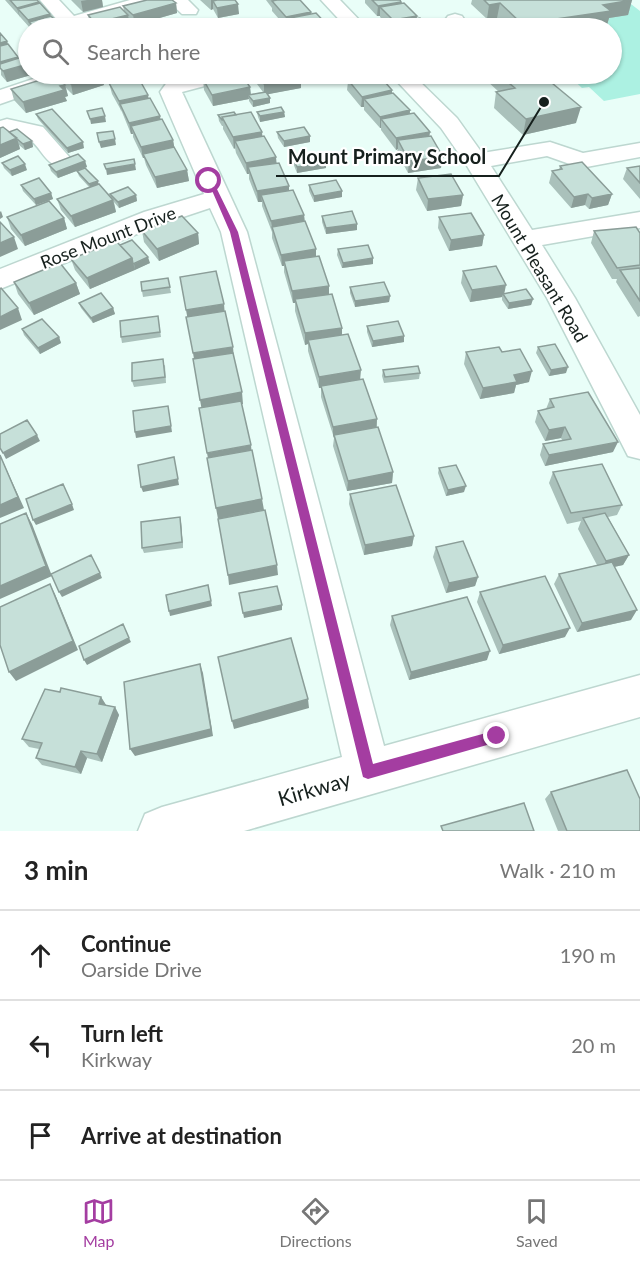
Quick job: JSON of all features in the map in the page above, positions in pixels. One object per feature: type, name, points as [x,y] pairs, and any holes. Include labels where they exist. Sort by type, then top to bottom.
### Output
[{"type":"street","points":[[49,0],[65,18]]},
{"type":"street","points":[[96,18],[151,0]]},
{"type":"street","points":[[330,0],[347,18]]},
{"type":"street","points":[[0,96],[37,84]]},
{"type":"street","points":[[185,84],[176,86],[171,92],[234,232],[368,772]]},
{"type":"street","name":"Mount Pleasant Road","points":[[411,84],[449,123],[476,161],[561,298],[640,446]]},
{"type":"street","points":[[2,122],[35,132],[60,160]]},
{"type":"street","points":[[476,161],[538,150],[550,150],[581,161],[640,150]]},
{"type":"street","name":"Rose Mount Drive","points":[[0,280],[153,218],[217,198]]},
{"type":"street","points":[[525,240],[640,220]]},
{"type":"street","name":"Kirkway","points":[[162,831],[640,696]]},
{"type":"green space","points":[[627,1],[640,11],[640,94],[604,101],[589,87],[582,88],[578,84],[622,84],[622,18],[601,18]]},
{"type":"building","points":[[10,0],[37,0],[39,2],[17,8]]},
{"type":"building","points":[[147,0],[172,0],[176,3],[133,15],[123,6]]},
{"type":"building","points":[[235,0],[238,4],[217,8],[213,1]]},
{"type":"building","points":[[300,0],[311,12],[286,17],[272,1]]},
{"type":"building","points":[[372,0],[400,0],[401,2],[378,6]]},
{"type":"building","points":[[484,0],[632,0],[603,5],[611,11],[563,18],[516,18],[500,3],[489,5]]},
{"type":"building","points":[[40,3],[50,14],[26,18],[18,9]]},
{"type":"building","points":[[404,3],[417,16],[391,18],[380,7]]},
{"type":"building","points":[[120,7],[128,15],[116,18],[91,18],[88,15]]},
{"type":"building","points":[[316,13],[321,18],[290,18]]},
{"type":"building","points":[[0,33],[7,41],[0,43]]},
{"type":"building","points":[[8,44],[18,57],[0,62],[0,46]]},
{"type":"building","points":[[18,58],[18,67],[3,71],[0,64]]},
{"type":"building","points":[[27,84],[65,85],[60,86],[64,90],[23,102],[11,89]]},
{"type":"building","points":[[110,84],[142,84],[148,95],[119,101]]},
{"type":"building","points":[[206,84],[248,84],[250,87],[212,95]]},
{"type":"building","points":[[351,84],[387,84],[392,90],[362,97]]},
{"type":"building","points":[[510,84],[553,84],[581,107],[526,119],[496,92],[515,88]]},
{"type":"building","points":[[266,92],[270,98],[253,101],[248,95]]},
{"type":"building","points":[[393,93],[410,110],[380,117],[364,99]]},
{"type":"building","points":[[150,98],[160,116],[129,123],[120,104]]},
{"type":"building","points":[[281,107],[284,112],[260,116],[257,112]]},
{"type":"building","points":[[102,108],[105,116],[90,119],[87,111]]},
{"type":"building","points":[[52,109],[83,142],[67,148],[36,114]]},
{"type":"building","points":[[234,112],[236,115],[222,117],[223,120],[218,115]]},
{"type":"building","points":[[251,112],[262,132],[233,137],[222,117]]},
{"type":"building","points":[[414,113],[430,132],[396,138],[381,119]]},
{"type":"building","points":[[162,119],[173,140],[141,147],[131,126]]},
{"type":"building","points":[[3,127],[17,138],[0,145],[0,128]]},
{"type":"building","points":[[304,127],[310,136],[284,141],[277,132]]},
{"type":"building","points":[[17,129],[32,141],[23,144],[9,132]]},
{"type":"building","points":[[113,131],[115,139],[99,142],[97,133]]},
{"type":"building","points":[[264,136],[276,157],[246,163],[235,141]]},
{"type":"building","points":[[431,136],[443,157],[409,161],[398,140]]},
{"type":"building","points":[[174,147],[187,170],[155,177],[143,154]]},
{"type":"building","points":[[321,153],[326,162],[297,167],[293,157]]},
{"type":"building","points":[[78,154],[85,161],[56,172],[49,165]]},
{"type":"building","points":[[18,156],[25,164],[10,170],[2,163]]},
{"type":"building","points":[[134,159],[135,164],[106,169],[104,164]]},
{"type":"building","points":[[582,162],[612,194],[592,198],[588,194],[574,197],[552,171],[562,169],[560,166]]},
{"type":"building","points":[[279,163],[289,186],[257,191],[248,167]]},
{"type":"building","points":[[640,166],[640,183],[627,168]]},
{"type":"building","points":[[85,168],[98,181],[89,184],[77,171]]},
{"type":"building","points":[[451,174],[463,195],[428,199],[418,178]]},
{"type":"building","points":[[39,178],[51,193],[34,199],[21,185]]},
{"type":"building","points":[[336,180],[342,191],[314,196],[309,185]]},
{"type":"building","points":[[99,184],[113,200],[71,216],[57,199]]},
{"type":"building","points":[[128,187],[136,195],[118,202],[110,194]]},
{"type":"building","points":[[293,190],[304,215],[271,221],[261,195]]},
{"type":"building","points":[[49,201],[64,218],[21,235],[7,217]]},
{"type":"building","points":[[352,211],[357,224],[326,228],[322,216]]},
{"type":"building","points":[[471,213],[484,235],[451,240],[439,217]]},
{"type":"building","points":[[182,216],[198,233],[157,249],[142,231]]},
{"type":"building","points":[[305,221],[316,249],[281,255],[272,227]]},
{"type":"building","points":[[0,222],[14,237],[0,243]]},
{"type":"building","points":[[636,227],[640,233],[640,265],[617,268],[594,231]]},
{"type":"building","points":[[132,240],[148,257],[133,264],[132,258],[120,245]]},
{"type":"building","points":[[116,241],[132,258],[87,278],[71,259]]},
{"type":"building","points":[[368,245],[373,258],[343,263],[338,249]]},
{"type":"building","points":[[319,256],[329,286],[292,291],[284,261]]},
{"type":"building","points":[[60,263],[76,283],[29,303],[14,282]]},
{"type":"building","points":[[496,266],[506,285],[472,290],[463,271]]},
{"type":"building","points":[[640,268],[640,301],[620,270]]},
{"type":"building","points":[[216,271],[224,304],[186,310],[180,277]]},
{"type":"building","points":[[168,278],[170,287],[142,291],[141,282]]},
{"type":"building","points":[[384,282],[390,296],[355,301],[350,287]]},
{"type":"building","points":[[0,289],[18,308],[0,317]]},
{"type":"building","points":[[526,289],[533,299],[509,303],[503,294]]},
{"type":"building","points":[[101,293],[113,308],[91,318],[79,303]]},
{"type":"building","points":[[332,294],[342,328],[305,333],[295,299]]},
{"type":"building","points":[[225,311],[233,347],[193,353],[186,317]]},
{"type":"building","points":[[158,316],[160,332],[121,337],[120,321]]},
{"type":"building","points":[[42,319],[59,337],[38,348],[22,329]]},
{"type":"building","points":[[398,321],[404,336],[373,341],[367,326]]},
{"type":"building","points":[[348,334],[361,370],[319,377],[308,340]]},
{"type":"building","points":[[555,344],[568,367],[551,370],[538,347]]},
{"type":"building","points":[[499,347],[502,352],[520,349],[532,371],[514,375],[517,382],[483,388],[466,352]]},
{"type":"building","points":[[233,353],[242,392],[200,400],[193,359]]},
{"type":"building","points":[[163,359],[165,377],[132,381],[132,363]]},
{"type":"building","points":[[418,366],[420,373],[385,377],[383,370]]},
{"type":"building","points":[[363,379],[377,419],[333,427],[321,386]]},
{"type":"building","points":[[588,392],[618,442],[549,455],[543,444],[571,439],[565,427],[549,430],[538,411],[554,407],[550,399]]},
{"type":"building","points":[[241,401],[251,445],[207,453],[199,408]]},
{"type":"building","points":[[168,406],[171,426],[135,432],[133,411]]},
{"type":"building","points":[[27,420],[37,435],[3,453],[0,448],[0,434]]},
{"type":"building","points":[[378,427],[393,472],[348,481],[334,435]]},
{"type":"building","points":[[252,450],[262,499],[216,508],[207,458]]},
{"type":"building","points":[[0,455],[18,497],[0,505]]},
{"type":"building","points":[[174,457],[178,479],[141,487],[138,465]]},
{"type":"building","points":[[602,464],[622,505],[571,513],[553,472]]},
{"type":"building","points":[[456,465],[466,486],[448,490],[439,468]]},
{"type":"building","points":[[63,484],[72,504],[33,520],[26,499]]},
{"type":"building","points":[[396,485],[414,536],[365,545],[350,494]]},
{"type":"building","points":[[265,510],[277,565],[228,575],[218,519]]},
{"type":"building","points":[[26,513],[46,566],[0,586],[0,524]]},
{"type":"building","points":[[605,513],[629,555],[606,561],[583,518]]},
{"type":"building","points":[[180,517],[182,542],[142,548],[141,522]]},
{"type":"building","points":[[463,541],[478,577],[449,583],[436,547]]},
{"type":"building","points":[[91,555],[100,573],[59,592],[51,574]]},
{"type":"building","points":[[612,562],[637,610],[582,623],[559,574]]},
{"type":"building","points":[[545,576],[570,628],[503,645],[480,592]]},
{"type":"building","points":[[50,584],[73,641],[9,672],[0,645],[0,607]]},
{"type":"building","points":[[208,585],[211,601],[169,611],[166,595]]},
{"type":"building","points":[[277,586],[282,605],[243,613],[239,593]]},
{"type":"building","points":[[467,597],[490,651],[411,672],[392,616]]},
{"type":"building","points":[[123,624],[129,638],[84,660],[79,646]]},
{"type":"building","points":[[291,638],[308,699],[232,721],[218,657]]},
{"type":"building","points":[[200,664],[211,729],[130,749],[124,682]]},
{"type":"building","points":[[61,688],[101,697],[99,704],[115,707],[97,754],[81,751],[75,767],[36,758],[42,743],[22,739],[45,689],[60,692]]},
{"type":"building","points":[[627,770],[640,799],[640,831],[567,831],[551,792]]},
{"type":"building","points":[[524,803],[534,831],[443,831],[441,826]]},
{"type":"place","name":"Mount Primary School","points":[[544,102]]},
{"type":"route","points":[[209,181],[234,232],[270,369],[368,772],[497,736]]}]
